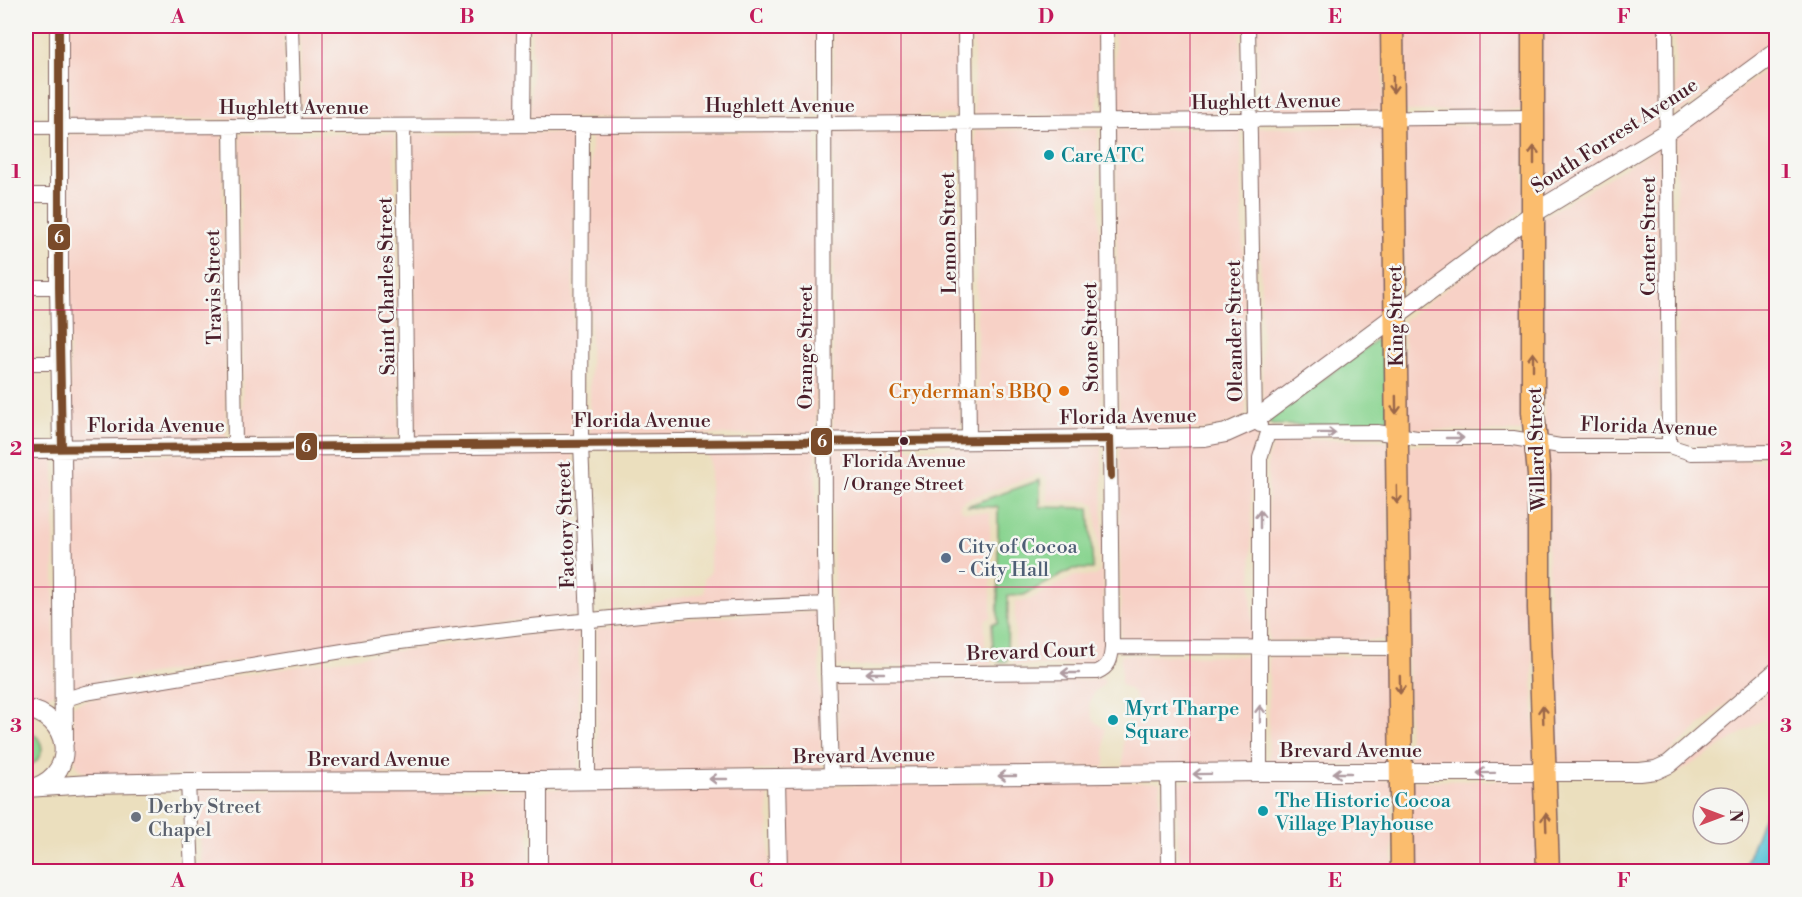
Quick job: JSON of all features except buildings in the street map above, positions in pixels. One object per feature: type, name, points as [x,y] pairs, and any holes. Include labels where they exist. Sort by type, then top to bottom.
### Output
[{"type":"main road","name":"King Street","points":[[1392,26],[1402,872]]},
{"type":"main road","name":"Willard Street","points":[[1533,26],[1533,412],[1539,475],[1539,608],[1548,872]]},
{"type":"street","points":[[26,788],[42,784],[50,779],[61,763],[64,748],[59,287],[61,126],[59,26]]},
{"type":"street","points":[[291,26],[294,126]]},
{"type":"street","points":[[523,125],[524,26]]},
{"type":"street","name":"Orange Street","points":[[824,26],[826,604],[831,777]]},
{"type":"street","name":"Lemon Street","points":[[965,26],[969,441]]},
{"type":"street","name":"Stone Street","points":[[1106,26],[1112,647]]},
{"type":"street","name":"Oleander Street","points":[[1248,26],[1255,420],[1269,433]]},
{"type":"street","name":"Center Street","points":[[1666,26],[1669,446]]},
{"type":"street","name":"South Forrest Avenue","points":[[1395,316],[1534,213],[1667,132],[1776,52]]},
{"type":"street","name":"Hughlett Avenue","points":[[26,127],[825,124],[1534,117]]},
{"type":"street","name":"Factory Street","points":[[582,125],[581,442],[588,622],[588,780]]},
{"type":"street","name":"Travis Street","points":[[231,126],[234,447]]},
{"type":"street","name":"Saint Charles Street","points":[[403,126],[407,445]]},
{"type":"street","points":[[26,195],[61,195]]},
{"type":"street","points":[[26,287],[59,287]]},
{"type":"street","name":"Florida Avenue","points":[[26,449],[581,442],[1205,438],[1227,433],[1255,420],[1395,316]]},
{"type":"street","points":[[26,363],[60,363]]},
{"type":"street","name":"Florida Avenue","points":[[1269,433],[1377,432],[1397,436],[1513,438],[1560,446],[1669,446],[1691,453],[1776,452]]},
{"type":"street","points":[[1260,772],[1260,458],[1269,433]]},
{"type":"street","points":[[26,708],[85,693],[392,643],[690,610],[826,604]]},
{"type":"street","name":"Brevard Court","points":[[828,674],[1097,672],[1106,668],[1111,659],[1112,647],[1399,648]]},
{"type":"street","name":"Brevard Avenue","points":[[26,788],[188,782],[538,781],[1260,772],[1656,770],[1669,764],[1695,743],[1776,672]]},
{"type":"street","points":[[26,708],[46,715],[54,723],[61,732],[69,769],[76,777],[90,784]]},
{"type":"street","points":[[1168,774],[1169,865],[1172,872]]},
{"type":"street","points":[[776,779],[778,872]]},
{"type":"street","points":[[538,781],[538,872]]},
{"type":"street","points":[[188,782],[192,872]]},
{"type":"shaded area","points":[[68,26],[283,26],[285,119],[69,119]]},
{"type":"shaded area","points":[[300,26],[515,26],[514,118],[302,119]]},
{"type":"shaded area","points":[[532,26],[816,26],[816,116],[531,118]]},
{"type":"shaded area","points":[[833,26],[957,26],[957,115],[834,116]]},
{"type":"shaded area","points":[[974,26],[1097,26],[1098,114],[974,115]]},
{"type":"shaded area","points":[[1115,26],[1240,26],[1240,113],[1115,114]]},
{"type":"shaded area","points":[[1257,26],[1383,26],[1384,111],[1258,113]]},
{"type":"shaded area","points":[[1400,26],[1524,26],[1525,110],[1402,111]]},
{"type":"shaded area","points":[[1541,26],[1657,26],[1658,128],[1543,199]]},
{"type":"shaded area","points":[[1675,26],[1776,26],[1776,42],[1676,116]]},
{"type":"shaded area","points":[[1776,62],[1776,444],[1692,445],[1677,440],[1676,136]]},
{"type":"shaded area","points":[[1525,125],[1525,209],[1404,299],[1402,126]]},
{"type":"shaded area","points":[[1385,126],[1387,313],[1263,404],[1258,128]]},
{"type":"shaded area","points":[[1241,128],[1246,415],[1223,426],[1204,430],[1119,432],[1116,129]]},
{"type":"shaded area","points":[[1098,129],[1102,432],[978,433],[975,130]]},
{"type":"shaded area","points":[[957,131],[961,433],[833,434],[834,132]]},
{"type":"shaded area","points":[[816,132],[816,434],[590,435],[591,133]]},
{"type":"shaded area","points":[[574,133],[572,435],[416,437],[412,134]]},
{"type":"shaded area","points":[[69,134],[222,134],[226,439],[71,440],[68,287]]},
{"type":"shaded area","points":[[240,134],[394,134],[399,437],[243,439]]},
{"type":"shaded area","points":[[1659,147],[1660,438],[1561,438],[1544,434],[1543,217]]},
{"type":"shaded area","points":[[1525,230],[1526,432],[1405,429],[1404,320]]},
{"type":"shaded area","points":[[1253,430],[1258,435],[1251,458],[1252,641],[1121,640],[1119,447]]},
{"type":"shaded area","points":[[1275,440],[1377,440],[1388,442],[1390,640],[1269,641],[1268,458]]},
{"type":"shaded area","points":[[1406,445],[1528,447],[1535,765],[1409,765]]},
{"type":"shaded area","points":[[1102,447],[1104,647],[1099,663],[1094,665],[1013,665],[1015,661],[1015,602],[1029,600],[1075,576],[1096,576],[1101,570],[1095,504],[1089,501],[1048,501],[1047,478],[1039,474],[965,500],[960,504],[960,509],[965,512],[990,513],[991,617],[986,620],[985,624],[985,652],[993,665],[837,666],[833,554],[833,449]]},
{"type":"shaded area","points":[[816,449],[817,597],[697,602],[609,612],[704,593],[704,579],[710,573],[710,460],[707,454],[701,453],[701,450]]},
{"type":"shaded area","points":[[573,450],[579,615],[391,636],[83,685],[72,689],[71,455]]},
{"type":"shaded area","points":[[1545,450],[1560,453],[1667,453],[1691,460],[1776,460],[1776,661],[1664,757],[1653,762],[1553,765]]},
{"type":"shaded area","points":[[26,456],[54,456],[54,694],[26,700]]},
{"type":"shaded area","points":[[818,612],[822,770],[597,772],[597,629],[691,618]]},
{"type":"shaded area","points":[[579,630],[579,773],[92,776],[77,766],[73,753],[72,706],[87,700],[394,651]]},
{"type":"shaded area","points":[[1121,655],[1252,656],[1251,765],[1123,767],[1123,728],[1134,720],[1138,706],[1133,692],[1121,684]]},
{"type":"shaded area","points":[[1390,656],[1392,765],[1269,765],[1269,657]]},
{"type":"shaded area","points":[[1104,678],[1104,684],[1095,691],[1089,705],[1093,720],[1105,729],[1105,767],[839,770],[837,681]]},
{"type":"shaded area","points":[[1776,683],[1774,713],[1678,773],[1666,774],[1707,744]]},
{"type":"shaded area","points":[[1392,780],[1393,871],[1181,871],[1178,863],[1177,782]]},
{"type":"shaded area","points":[[1536,780],[1539,871],[1410,871],[1409,781]]},
{"type":"shaded area","points":[[1160,782],[1161,864],[1164,871],[786,871],[785,786]]},
{"type":"shaded area","points":[[768,787],[769,871],[547,871],[546,789]]},
{"type":"shaded area","points":[[529,789],[529,871],[201,871],[197,790]]},
{"type":"green space","points":[[1387,332],[1388,426],[1272,425],[1267,421]]},
{"type":"green space","points":[[1040,480],[1040,507],[1089,508],[1093,569],[1073,569],[1024,595],[1008,596],[1007,661],[999,662],[993,652],[992,624],[998,623],[998,507],[967,506]]},
{"type":"green space","points":[[26,731],[33,733],[42,750],[37,761],[27,767]]},
{"type":"water","points":[[1776,783],[1776,871],[1743,871]]},
{"type":"transit line","name":"6","points":[[59,26],[59,287],[62,448]]},
{"type":"transit line","name":"6","points":[[26,449],[1110,439],[1111,476]]},
{"type":"place","name":"CareATC","points":[[1049,155]]},
{"type":"place","name":"Cryderman's BBQ","points":[[1064,391]]},
{"type":"place","name":"Florida Avenue / Orange Street","points":[[904,441]]},
{"type":"place","name":"City of Cocoa - City Hall","points":[[946,558]]},
{"type":"place","name":"Myrt Tharpe Square","points":[[1113,720]]},
{"type":"place","name":"The Historic Cocoa Village Playhouse","points":[[1263,811]]},
{"type":"place","name":"Derby Street Chapel","points":[[136,817]]}]
